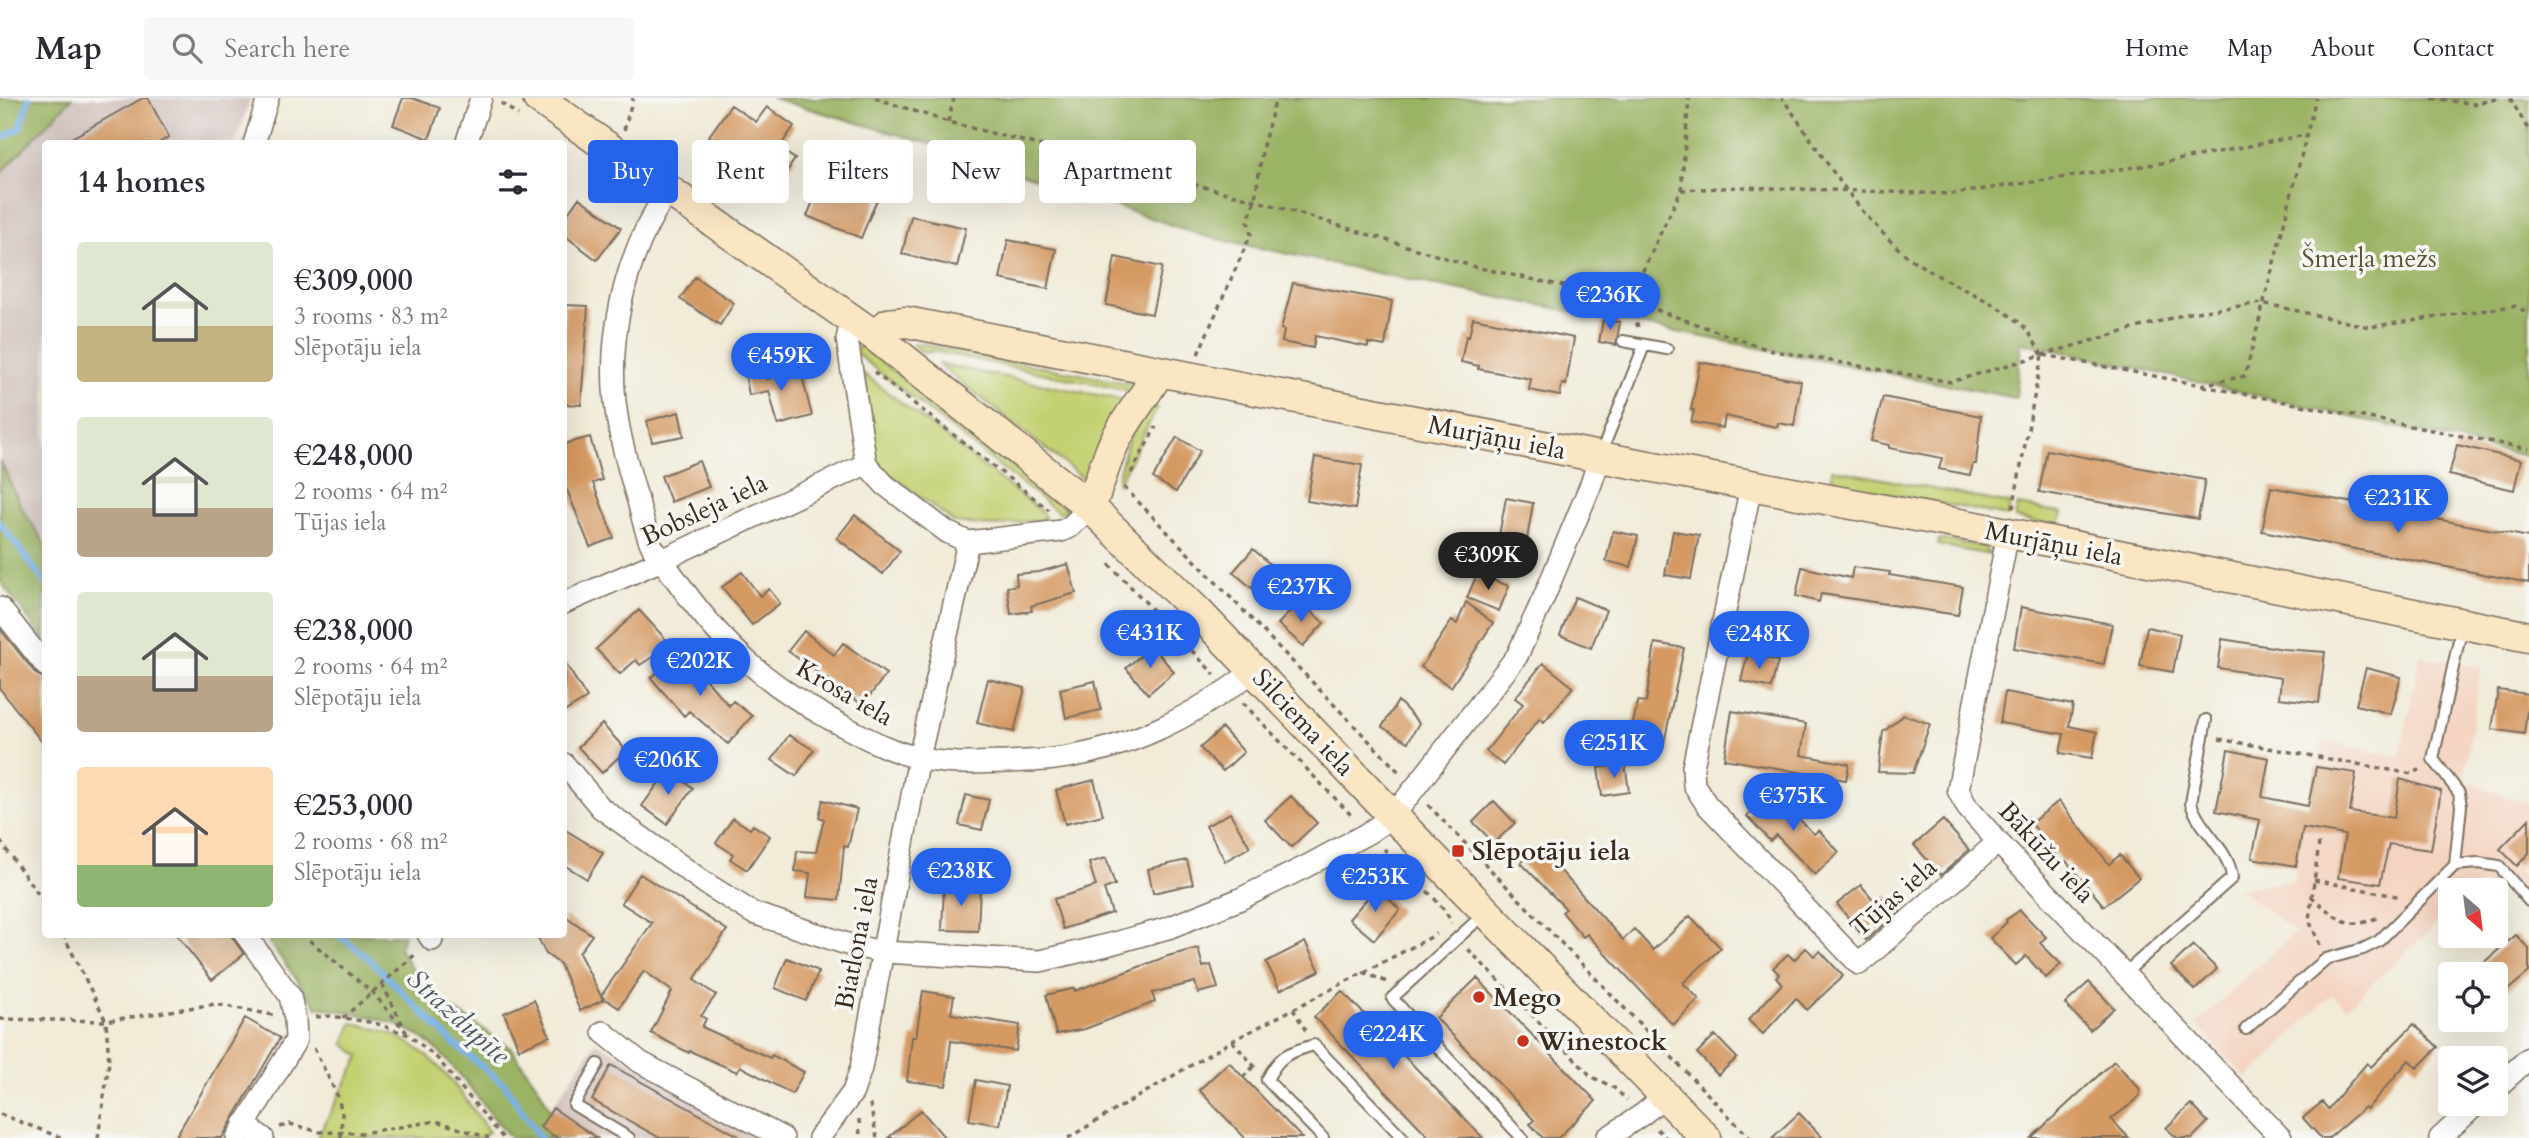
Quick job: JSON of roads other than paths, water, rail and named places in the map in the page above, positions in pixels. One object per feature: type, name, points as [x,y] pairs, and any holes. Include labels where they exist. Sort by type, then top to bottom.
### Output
[{"type":"street","points":[[255,140],[268,98]]},
{"type":"street","points":[[467,140],[481,98]]},
{"type":"street","points":[[538,98],[599,140]]},
{"type":"street","points":[[678,195],[864,327],[847,339],[866,464],[886,485],[947,532],[968,542],[1061,531],[1080,517],[1127,418],[1144,398],[1172,374]]},
{"type":"street","name":"Krosa iela","points":[[661,203],[643,232],[626,281],[618,324],[614,378],[618,426],[652,546],[710,626],[738,655],[775,685],[886,749],[954,764],[1054,760],[1139,738],[1179,720],[1255,670]]},
{"type":"street","name":"Murjāņu iela","points":[[864,327],[906,322],[1751,486],[2008,533],[2529,637]]},
{"type":"street","name":"Silciema iela","points":[[864,327],[1255,670],[1706,1138]]},
{"type":"street","points":[[567,768],[601,808],[705,883],[753,913],[853,946],[884,952],[1040,961],[1168,928],[1238,900],[1368,833],[1393,816],[1517,656],[1544,597],[1600,457]]},
{"type":"street","name":"Bobsleja iela","points":[[567,602],[866,464]]},
{"type":"street","name":"Tūjas iela","points":[[1751,486],[1693,767],[1693,785],[1707,805],[1859,964],[1998,842]]},
{"type":"street","name":"Bākūžu iela","points":[[2008,533],[1958,790],[1967,807],[1998,842],[2281,1138]]},
{"type":"street","name":"Biatlona iela","points":[[819,1138],[853,1092],[862,1068],[919,758],[968,542]]},
{"type":"street","points":[[0,608],[42,661]]},
{"type":"street","points":[[248,938],[290,996],[295,1019],[296,1040],[240,1131],[270,1133]]},
{"type":"street","points":[[603,1032],[640,1062],[783,1138]]},
{"type":"street","points":[[2508,1077],[2529,1058]]},
{"type":"street","points":[[1606,1138],[1643,1114],[1665,1095]]},
{"type":"street","points":[[2441,1137],[2464,1116]]},
{"type":"lane","points":[[1623,341],[1667,349]]},
{"type":"lane","points":[[1600,457],[1644,346]]},
{"type":"lane","points":[[2246,1029],[2326,959],[2363,949],[2379,941],[2455,865],[2461,806],[2459,793],[2434,759],[2462,623]]},
{"type":"lane","points":[[2123,974],[2232,878],[2231,866],[2195,816],[2191,803],[2206,720]]},
{"type":"lane","points":[[2455,865],[2478,863],[2499,866],[2529,901]]},
{"type":"lane","points":[[1487,911],[1392,998],[1522,1138]]},
{"type":"lane","points":[[1323,1138],[1267,1080],[1276,1061],[1298,1049],[1314,1045],[1403,1138]]},
{"type":"lane","points":[[598,1064],[574,1105],[629,1138]]},
{"type":"waterway","name":"Strazdupīte","points":[[0,139],[20,128],[29,98]]},
{"type":"waterway","name":"Strazdupīte","points":[[0,523],[42,579]]},
{"type":"waterway","name":"Strazdupīte","points":[[342,938],[365,955],[453,1043],[505,1085],[540,1138]]},
{"type":"place","name":"Slēpotāju iela","points":[[1458,851]]},
{"type":"place","name":"Mego","points":[[1479,997]]},
{"type":"place","name":"Winestock","points":[[1523,1041]]},
{"type":"park label","name":"Šmerļa mežs","points":[[2369,258]]}]
